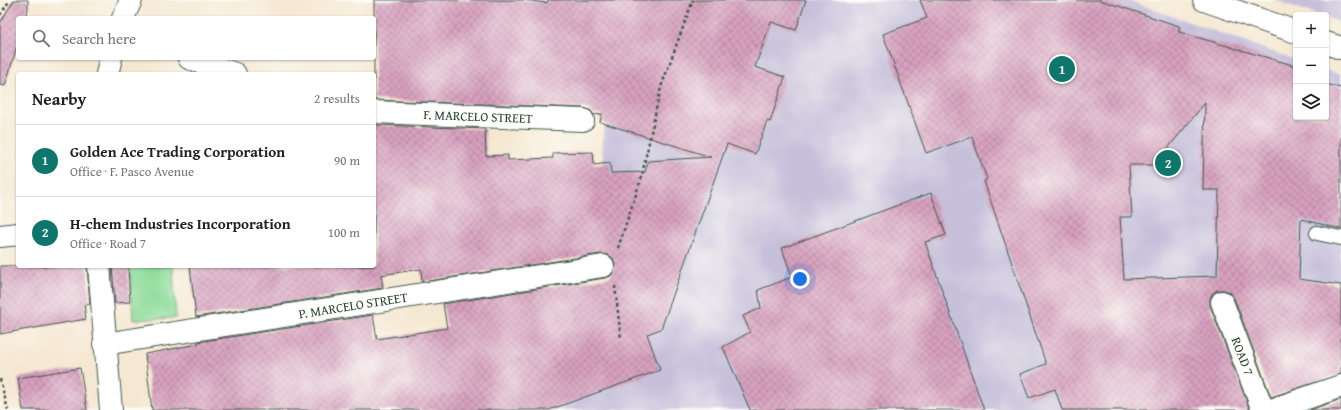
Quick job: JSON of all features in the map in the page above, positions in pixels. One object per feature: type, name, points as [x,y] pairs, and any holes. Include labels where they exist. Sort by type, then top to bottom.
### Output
[{"type":"street","points":[[124,16],[131,0]]},
{"type":"street","points":[[1204,0],[1293,31]]},
{"type":"street","points":[[1329,44],[1341,48]]},
{"type":"street","points":[[108,72],[110,60]]},
{"type":"street","points":[[195,60],[229,72]]},
{"type":"street","name":"F. MARCELO STREET","points":[[376,112],[583,120]]},
{"type":"street","points":[[0,236],[16,234]]},
{"type":"street","points":[[99,268],[104,344],[111,410]]},
{"type":"street","name":"P. MARCELO STREET","points":[[104,344],[609,272]]},
{"type":"street","name":"ROAD 7","points":[[1222,302],[1263,410]]},
{"type":"street","points":[[1272,410],[1341,386]]},
{"type":"lane","points":[[1317,234],[1341,238]]},
{"type":"path","points":[[0,15],[10,0]]},
{"type":"path","points":[[618,249],[641,178],[661,87],[693,0]]},
{"type":"path","points":[[609,272],[621,339]]},
{"type":"path","points":[[0,379],[8,410]]},
{"type":"shaded area","points":[[400,0],[1127,0],[1293,59],[1293,120],[1329,120],[1329,71],[1341,75],[1341,281],[1130,278],[1176,410],[419,410],[618,349],[602,146],[616,61]]},
{"type":"shaded area","points":[[1274,0],[1341,0],[1341,23],[1329,18],[1329,12],[1310,12]]},
{"type":"green space","points":[[130,268],[173,268],[176,318],[133,320]]},
{"type":"building","points":[[14,0],[28,0],[28,9],[26,16],[16,16],[16,50],[5,86],[0,85],[0,23]]},
{"type":"building","points":[[374,0],[523,0],[547,3],[548,0],[806,0],[796,30],[771,22],[755,67],[785,77],[770,122],[767,121],[755,154],[727,144],[661,329],[647,334],[660,370],[549,410],[152,410],[145,354],[198,344],[198,342],[373,315],[377,339],[447,328],[443,304],[611,276],[614,271],[615,264],[613,258],[608,255],[601,254],[422,282],[421,269],[381,275],[383,288],[196,317],[190,268],[376,268],[376,125],[485,129],[486,156],[508,155],[508,160],[553,158],[553,153],[593,152],[594,165],[610,163],[611,173],[645,172],[648,161],[711,157],[600,122],[602,114],[594,115],[590,110],[583,108],[376,100],[376,72],[374,72],[374,60],[376,60],[376,16],[374,16]]},
{"type":"building","points":[[920,0],[1100,0],[1179,26],[1179,32],[1293,65],[1293,120],[1329,120],[1329,85],[1341,88],[1341,229],[1301,219],[1299,279],[1341,285],[1341,374],[1271,397],[1234,298],[1230,292],[1217,290],[1212,294],[1210,306],[1250,410],[1062,410],[1055,389],[1029,398],[1020,374],[1046,364],[984,181],[987,179],[972,137],[926,153],[883,34],[927,18]],"holes":[[[1205,103],[1203,190],[1219,190],[1217,276],[1124,279],[1120,217],[1132,217],[1129,165],[1154,165]]]},
{"type":"building","points":[[931,193],[946,235],[925,242],[984,410],[750,410],[723,347],[750,332],[743,316],[761,308],[758,290],[792,277],[782,248]]},
{"type":"building","points":[[0,266],[16,266],[16,268],[87,268],[90,304],[84,305],[86,319],[0,334]]},
{"type":"building","points":[[112,268],[128,268],[130,302],[115,303]]},
{"type":"building","points":[[80,368],[87,410],[23,410],[18,378]]},
{"type":"building","points":[[1341,399],[1341,410],[1310,410]]},
{"type":"place","name":"Golden Ace Trading Corporation","points":[[1062,69]]},
{"type":"place","name":"H-chem Industries Incorporation","points":[[1168,163]]}]
